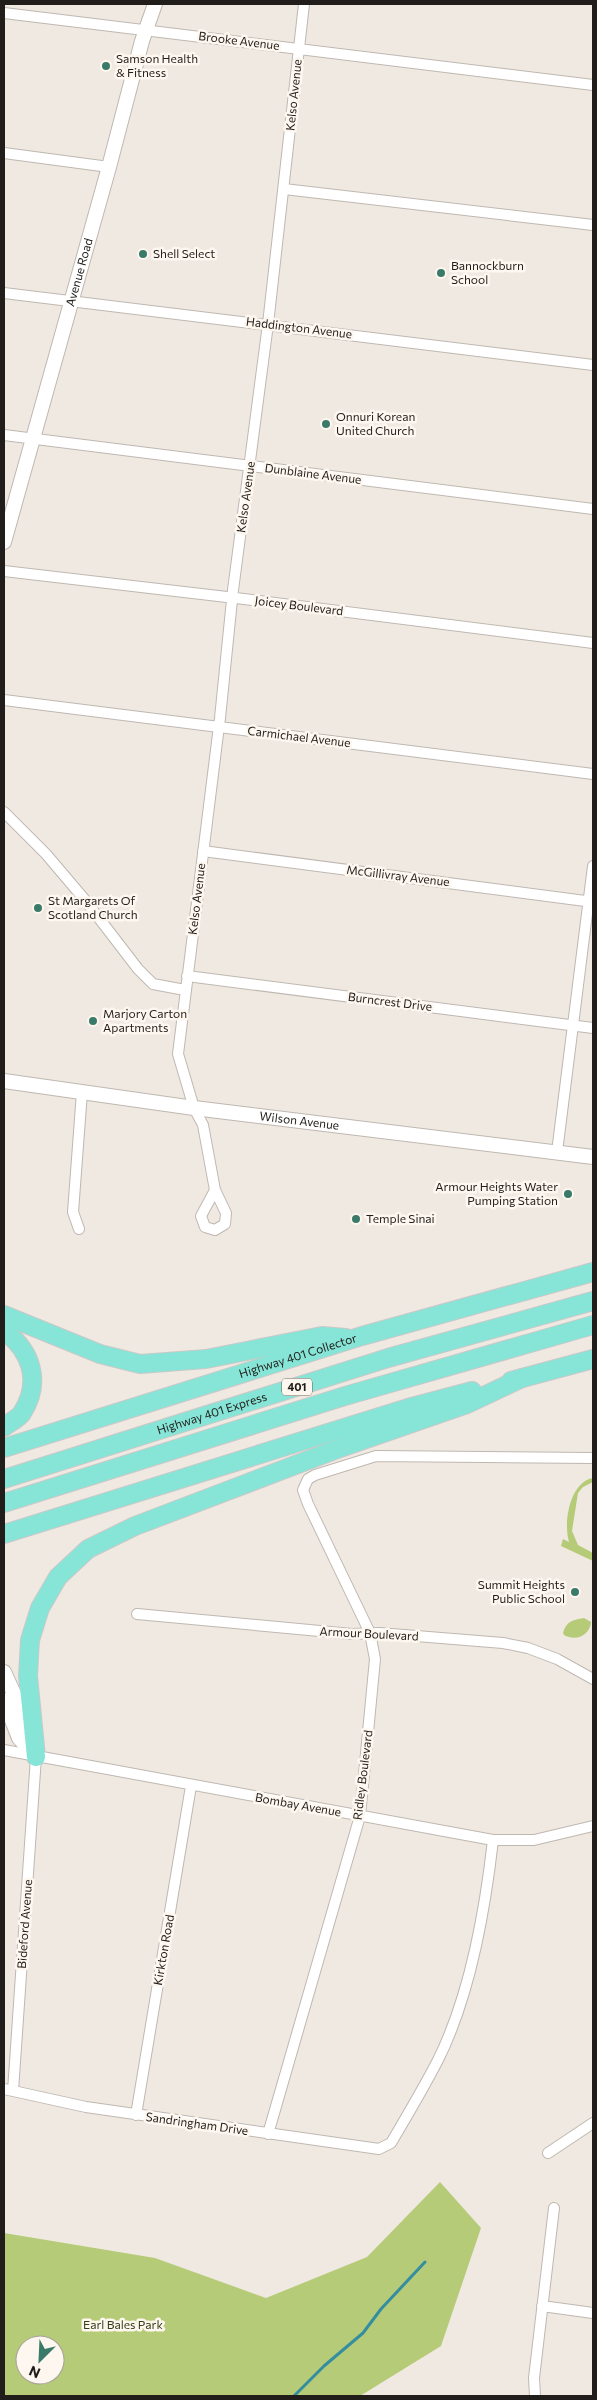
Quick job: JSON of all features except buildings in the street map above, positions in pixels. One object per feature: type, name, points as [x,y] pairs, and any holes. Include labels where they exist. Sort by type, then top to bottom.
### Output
[{"type":"highway","name":"Highway 401 Collector","points":[[4,1448],[354,1338],[593,1272]]},
{"type":"highway","name":"Highway 401 Express","points":[[4,1479],[388,1358],[593,1301]]},
{"type":"highway","points":[[4,1315],[100,1354],[140,1364],[206,1359],[322,1336],[354,1338]]},
{"type":"highway","name":"Highway 401 Express","points":[[4,1503],[345,1396],[593,1325]]},
{"type":"highway","points":[[4,1331],[18,1341],[31,1362],[32,1381],[22,1414],[4,1427]]},
{"type":"highway","points":[[4,1534],[408,1408],[593,1359]]},
{"type":"highway","points":[[36,1757],[28,1681],[30,1640],[40,1608],[58,1577],[88,1549],[135,1526],[340,1448],[467,1404],[522,1378]]},
{"type":"main road","name":"Avenue Road","points":[[4,542],[109,167],[145,30],[155,4]]},
{"type":"main road","name":"Wilson Avenue","points":[[4,1081],[194,1108],[593,1157]]},
{"type":"main road","points":[[4,1672],[30,1729],[36,1757]]},
{"type":"main road","points":[[4,1700],[19,1738],[36,1757]]},
{"type":"street","name":"Kelso Avenue","points":[[185,990],[218,727],[232,597],[268,324],[304,4]]},
{"type":"street","name":"Brooke Avenue","points":[[4,13],[593,85]]},
{"type":"street","points":[[4,153],[109,167]]},
{"type":"street","points":[[284,189],[593,225]]},
{"type":"street","name":"Haddington Avenue","points":[[4,293],[593,365]]},
{"type":"street","name":"Dunblaine Avenue","points":[[4,436],[34,438],[593,509]]},
{"type":"street","name":"Joicey Boulevard","points":[[4,571],[232,597],[593,644]]},
{"type":"street","name":"Carmichael Avenue","points":[[4,700],[593,774]]},
{"type":"street","points":[[4,812],[42,849],[86,900],[138,970],[154,984],[185,990],[178,1054],[194,1108],[203,1125],[215,1190]]},
{"type":"street","name":"McGillivray Avenue","points":[[203,851],[591,901]]},
{"type":"street","points":[[557,1152],[591,901],[593,866]]},
{"type":"street","name":"Burncrest Drive","points":[[187,976],[593,1028]]},
{"type":"street","points":[[79,1229],[73,1212],[82,1092]]},
{"type":"street","name":"Ridley Boulevard","points":[[268,2134],[360,1816],[375,1659],[370,1633],[308,1504],[304,1490],[308,1479],[315,1475],[376,1456],[593,1458]]},
{"type":"street","name":"Armour Boulevard","points":[[137,1614],[352,1634],[370,1633],[503,1643],[528,1648],[557,1659],[593,1679]]},
{"type":"street","name":"Bombay Avenue","points":[[4,1750],[191,1786],[493,1840],[534,1840],[593,1826]]},
{"type":"street","name":"Bideford Avenue","points":[[9,2090],[36,1757]]},
{"type":"street","name":"Kirkton Road","points":[[136,2115],[191,1786]]},
{"type":"street","name":"Sandringham Drive","points":[[9,2090],[86,2107],[268,2134],[379,2149],[391,2143],[438,2059],[462,2000],[482,1914],[493,1840]]},
{"type":"street","points":[[548,2153],[593,2123]]},
{"type":"street","points":[[535,2396],[534,2378],[554,2208]]},
{"type":"street","points":[[542,2306],[593,2313]]},
{"type":"green space","points":[[593,1478],[593,1482],[583,1487],[578,1493],[572,1531],[578,1545],[593,1553],[593,1561],[561,1546],[563,1539],[569,1542],[567,1534],[568,1514],[574,1495],[585,1481]]},
{"type":"green space","points":[[584,1618],[591,1622],[585,1634],[573,1638],[564,1635],[564,1629],[568,1624],[573,1620]]},
{"type":"green space","name":"Earl Bales Park","points":[[440,2182],[481,2228],[441,2346],[360,2396],[4,2396],[4,2233],[155,2258],[266,2298],[367,2257]]},
{"type":"waterway","points":[[294,2396],[324,2366],[363,2333],[381,2309],[425,2262]]},
{"type":"place","name":"Samson Health & Fitness","points":[[106,66]]},
{"type":"place","name":"Shell Select","points":[[143,254]]},
{"type":"place","name":"Bannockburn School","points":[[441,273]]},
{"type":"place","name":"Onnuri Korean United Church","points":[[326,424]]},
{"type":"place","name":"St Margarets Of Scotland Church","points":[[38,908]]},
{"type":"place","name":"Marjory Carton Apartments","points":[[93,1021]]},
{"type":"place","name":"Armour Heights Water Pumping Station","points":[[568,1194]]},
{"type":"place","name":"Temple Sinai","points":[[356,1219]]},
{"type":"place","name":"Summit Heights Public School","points":[[575,1592]]}]
